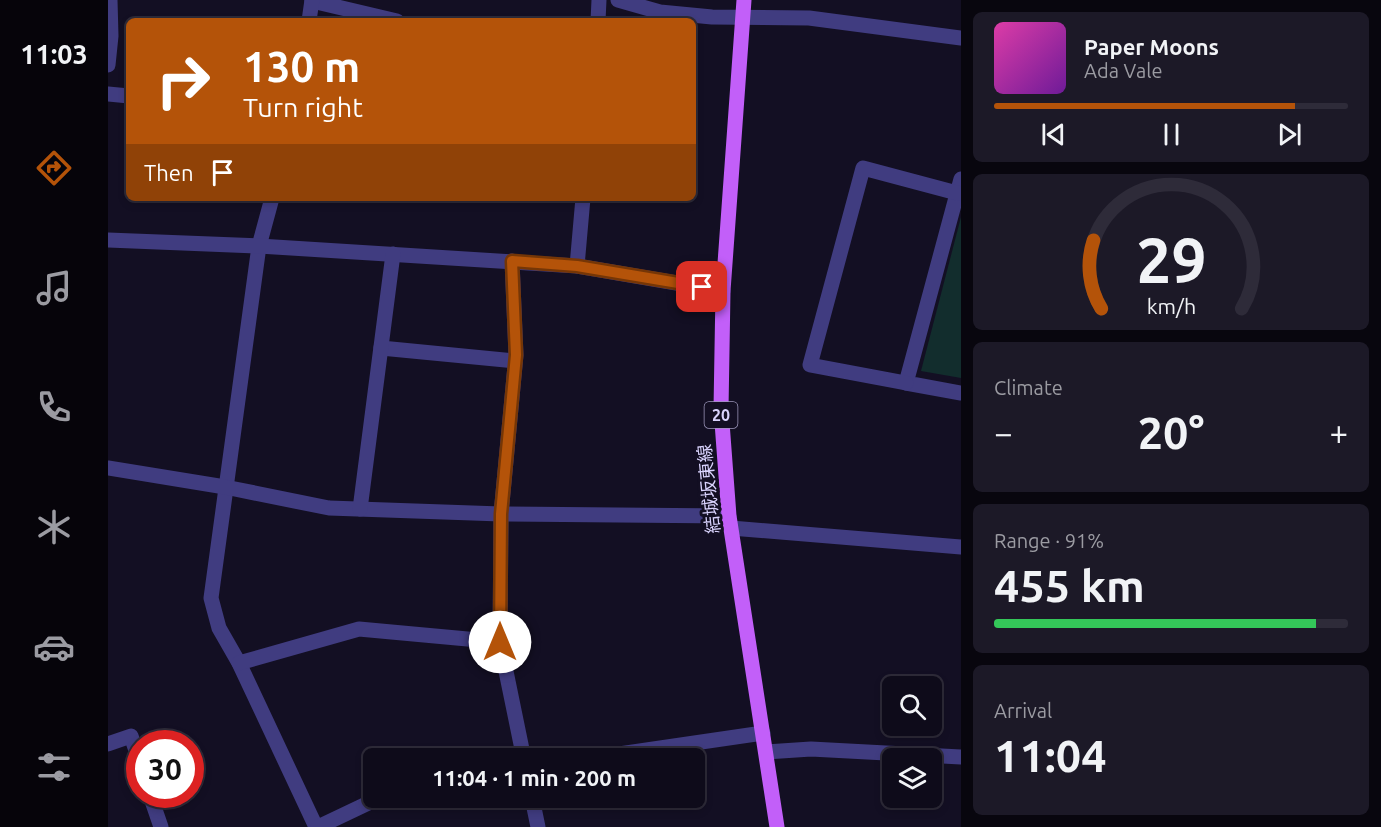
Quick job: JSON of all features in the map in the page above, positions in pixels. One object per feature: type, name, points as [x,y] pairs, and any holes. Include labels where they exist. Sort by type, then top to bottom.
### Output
[{"type":"main road","name":"結城坂東線","points":[[744,0],[723,291],[721,409],[730,522],[777,827]]},
{"type":"street","points":[[108,65],[111,36],[110,0]]},
{"type":"street","points":[[598,18],[599,0]]},
{"type":"street","points":[[618,0],[660,12],[712,17],[809,18],[961,38]]},
{"type":"street","points":[[309,18],[312,1],[384,18]]},
{"type":"street","points":[[108,94],[126,96]]},
{"type":"street","points":[[906,383],[959,186],[863,168],[810,365],[906,383],[961,393]]},
{"type":"street","points":[[271,201],[259,246],[211,598],[219,628],[239,663],[317,827],[363,805]]},
{"type":"street","points":[[577,266],[583,201]]},
{"type":"street","points":[[108,240],[259,246],[577,266],[723,291]]},
{"type":"street","points":[[360,509],[393,254]]},
{"type":"street","points":[[512,261],[515,361],[501,514],[500,642],[522,748]]},
{"type":"street","points":[[381,348],[515,361]]},
{"type":"street","points":[[108,468],[225,487],[329,508],[730,522],[961,547]]},
{"type":"street","points":[[239,663],[359,629],[500,642]]},
{"type":"street","points":[[660,748],[763,733]]},
{"type":"street","points":[[108,744],[126,738]]},
{"type":"street","points":[[766,752],[811,749],[961,757]]},
{"type":"street","points":[[154,808],[161,827]]},
{"type":"street","points":[[534,808],[538,827]]},
{"type":"green space","points":[[961,217],[961,378],[921,371]]},
{"type":"route","points":[[500,642],[501,514],[516,355],[512,261],[577,266],[702,287]]}]
